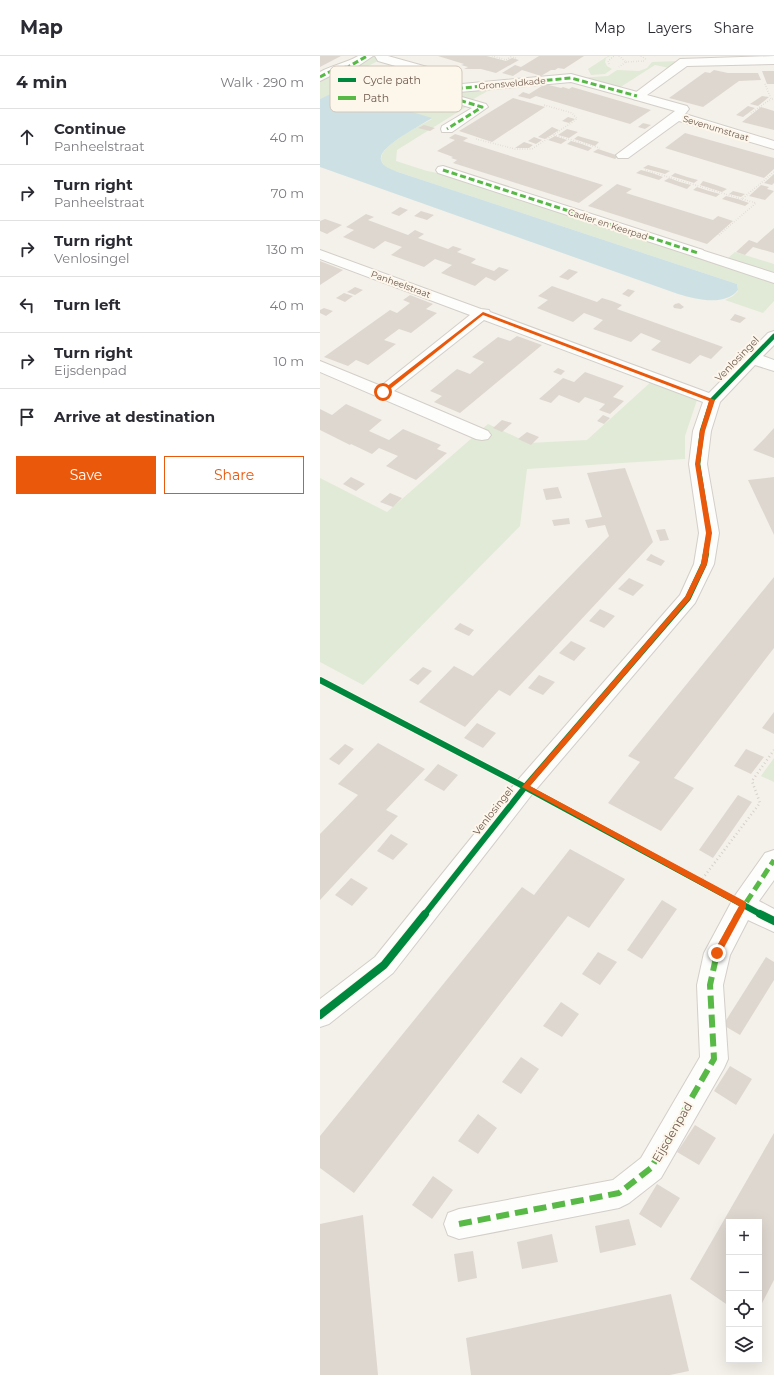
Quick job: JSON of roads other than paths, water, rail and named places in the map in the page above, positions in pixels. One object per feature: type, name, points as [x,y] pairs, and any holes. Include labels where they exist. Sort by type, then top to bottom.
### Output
[{"type":"street","points":[[350,66],[367,56]]},
{"type":"street","points":[[382,56],[382,58],[410,66]]},
{"type":"street","points":[[637,96],[684,62],[774,60]]},
{"type":"street","points":[[320,77],[330,72]]},
{"type":"street","name":"Gronsveldkade","points":[[462,89],[571,78],[637,96]]},
{"type":"street","points":[[637,96],[683,109],[677,116]]},
{"type":"street","name":"Gronsveldkade","points":[[447,130],[482,107],[462,101]]},
{"type":"street","name":"Sevenumstraat","points":[[623,155],[677,116],[774,145]]},
{"type":"street","name":"Cadier en Keerpad","points":[[443,170],[774,278]]},
{"type":"street","name":"Panheelstraat","points":[[320,254],[712,400]]},
{"type":"street","points":[[383,392],[483,314]]},
{"type":"street","name":"Venlosingel","points":[[320,1015],[384,965],[525,787],[688,598],[704,564],[709,533],[698,464],[702,431],[712,400],[774,336]]},
{"type":"street","points":[[752,358],[774,366]]},
{"type":"street","points":[[320,366],[482,435]]},
{"type":"street","name":"Eijsdenpad","points":[[459,1224],[619,1193],[651,1168],[714,1059],[710,985],[717,953],[744,904],[774,860]]},
{"type":"street","points":[[744,904],[774,921]]}]
